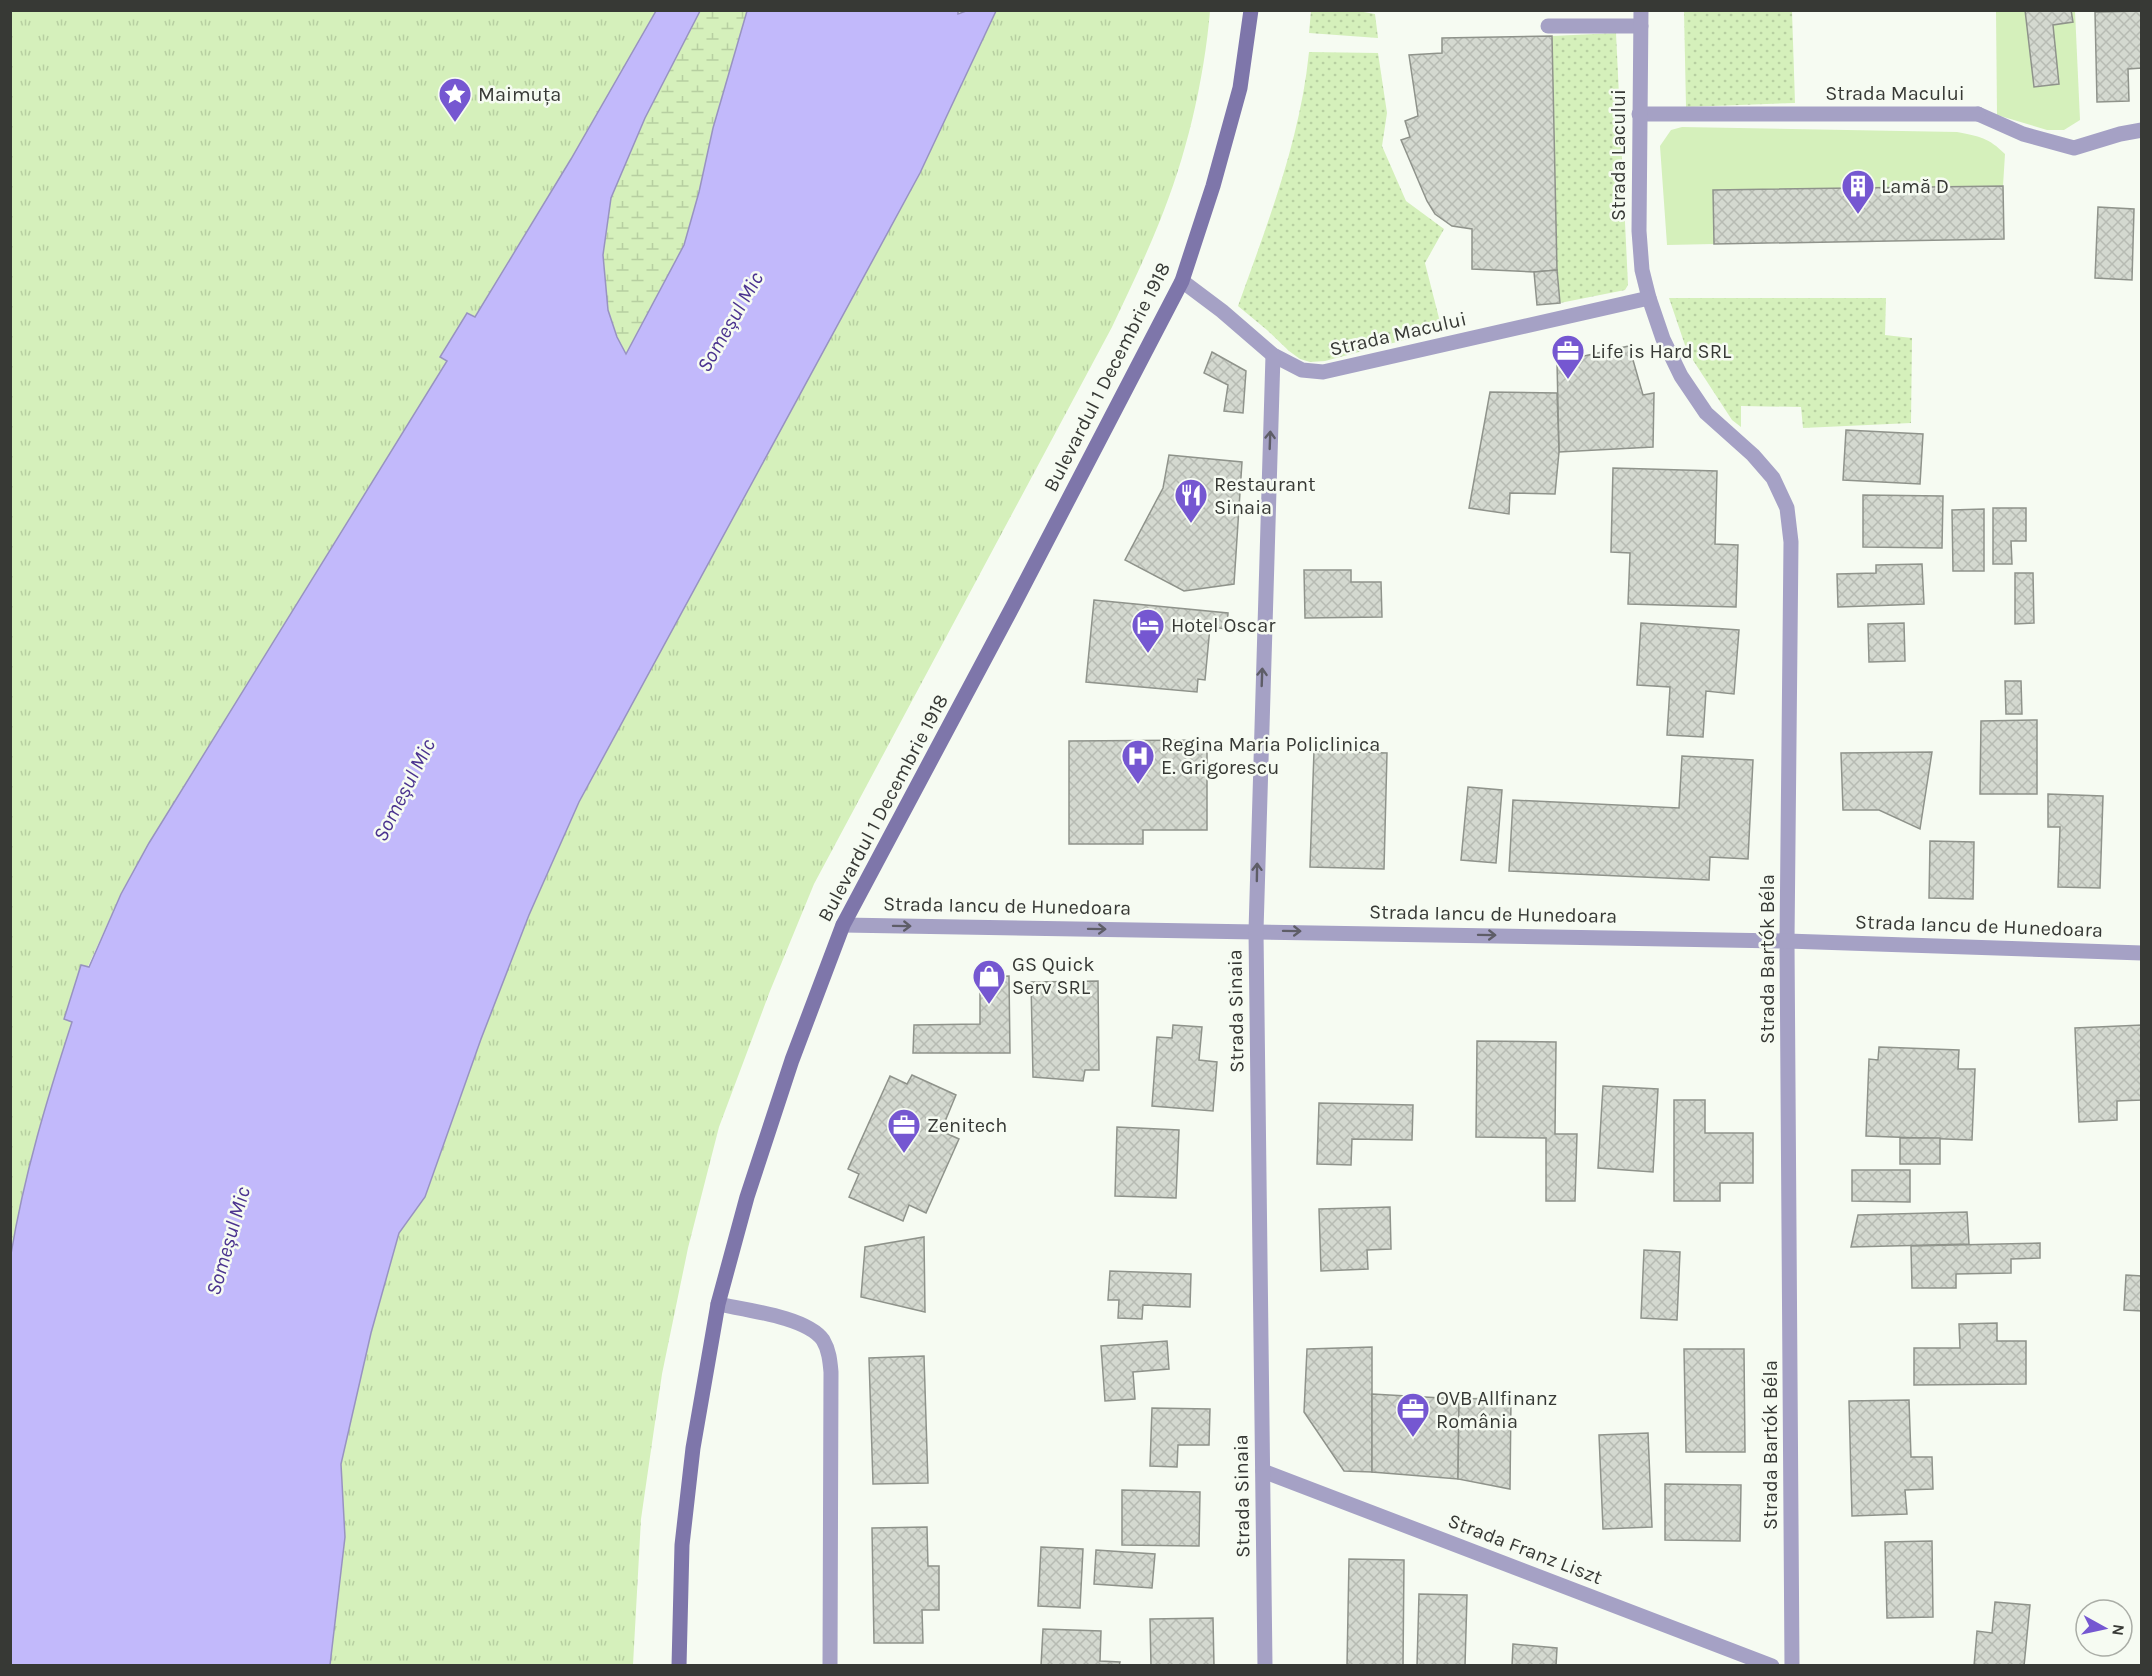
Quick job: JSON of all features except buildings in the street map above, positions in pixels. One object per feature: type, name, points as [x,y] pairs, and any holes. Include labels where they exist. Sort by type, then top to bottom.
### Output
[{"type":"main road","name":"Bulevardul 1 Decembrie 1918","points":[[679,1665],[682,1545],[693,1448],[718,1304],[757,1166],[792,1060],[843,925],[1182,281],[1213,186],[1240,88],[1251,10]]},
{"type":"street","points":[[1548,26],[1641,18]]},
{"type":"street","name":"Strada Lacului","points":[[1641,18],[1639,231],[1642,270],[1649,298]]},
{"type":"street","name":"Strada Macului","points":[[1639,114],[1978,114],[2023,134],[2074,148],[2142,130]]},
{"type":"street","name":"Strada Macului","points":[[1182,281],[1222,311],[1273,355],[1302,370],[1323,372],[1649,298]]},
{"type":"street","name":"Strada Bartók Béla","points":[[1649,298],[1681,376],[1706,413],[1754,455],[1773,478],[1787,508],[1791,542],[1787,941],[1792,1665]]},
{"type":"street","name":"Strada Sinaia","points":[[1265,1665],[1256,931],[1273,355]]},
{"type":"street","name":"Strada Iancu de Hunedoara","points":[[843,925],[1787,941],[2142,953]]},
{"type":"street","points":[[718,1304],[795,1321],[811,1329],[822,1339],[828,1351],[831,1372],[830,1665]]},
{"type":"street","name":"Strada Franz Liszt","points":[[1263,1471],[1772,1665]]},
{"type":"green space","points":[[11,11],[656,11],[571,159],[475,318],[471,315],[441,357],[447,361],[149,843],[121,894],[64,1019],[72,1022],[37,1137],[22,1195],[11,1254]]},
{"type":"green space","points":[[700,11],[747,11],[713,128],[699,192],[684,245],[626,355],[608,310],[603,254],[611,198],[645,118]]},
{"type":"green space","points":[[996,11],[1210,11],[1198,92],[1178,172],[1169,198],[1112,327],[814,884],[770,991],[719,1127],[688,1248],[662,1374],[641,1519],[633,1665],[330,1666],[345,1537],[341,1464],[371,1333],[399,1233],[425,1197],[481,1039],[529,915],[579,802],[920,173]]},
{"type":"green space","points":[[1311,11],[1358,11],[1375,14],[1378,38],[1309,33]]},
{"type":"green space","points":[[1684,11],[1792,11],[1795,103],[1686,107]]},
{"type":"green space","points":[[1996,11],[2075,11],[2080,120],[2064,130],[2047,130],[1997,115]]},
{"type":"green space","points":[[1616,33],[1628,285],[1625,290],[1560,303],[1556,266],[1552,36]]},
{"type":"green space","points":[[1309,52],[1378,53],[1387,113],[1382,146],[1406,201],[1444,229],[1425,263],[1442,330],[1325,361],[1310,362],[1300,359],[1289,351],[1238,306],[1290,149],[1305,85]]},
{"type":"green space","points":[[1682,127],[1957,132],[1983,138],[2005,154],[2003,186],[1713,190],[1714,244],[1667,245],[1660,146],[1671,130]]},
{"type":"green space","points":[[1669,298],[1886,298],[1885,335],[1912,338],[1911,423],[1803,428],[1801,407],[1741,406],[1741,427],[1732,420],[1687,351]]},
{"type":"water","name":"Someșul Mic","points":[[656,11],[700,11],[645,118],[611,198],[603,255],[608,310],[617,337],[626,354],[684,245],[699,192],[713,128],[747,11],[958,11],[958,14],[966,11],[996,11],[920,173],[579,802],[529,915],[481,1039],[425,1197],[399,1233],[371,1333],[341,1464],[345,1537],[330,1665],[11,1665],[11,1254],[22,1195],[37,1137],[72,1022],[64,1019],[81,965],[89,967],[121,894],[149,843],[447,361],[440,357],[467,313],[475,317],[571,159]]},
{"type":"place","name":"Maimuța","points":[[455,123]]},
{"type":"place","name":"Lamă D","points":[[1858,215]]},
{"type":"place","name":"Life is Hard SRL","points":[[1568,380]]},
{"type":"place","name":"Restaurant Sinaia","points":[[1191,524]]},
{"type":"place","name":"Hotel Oscar","points":[[1148,654]]},
{"type":"place","name":"Regina Maria Policlinica E. Grigorescu","points":[[1138,785]]},
{"type":"place","name":"GS Quick Serv SRL","points":[[989,1005]]},
{"type":"place","name":"Zenitech","points":[[904,1154]]},
{"type":"place","name":"OVB Allfinanz România","points":[[1413,1438]]}]
